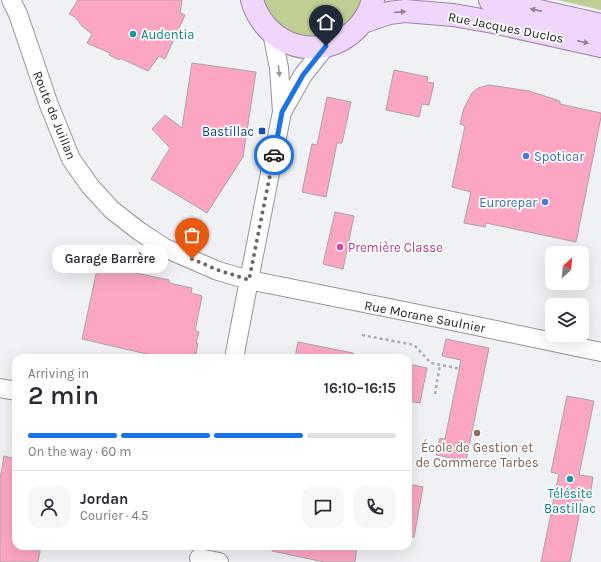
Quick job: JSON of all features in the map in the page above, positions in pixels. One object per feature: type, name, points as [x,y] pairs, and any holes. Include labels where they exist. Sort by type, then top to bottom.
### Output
[{"type":"main road","points":[[251,0],[259,18],[272,32],[288,42],[307,47],[326,46],[340,41],[353,33],[363,22],[371,9],[373,0]]},
{"type":"main road","name":"Rue Jacques Duclos","points":[[490,0],[601,25]]},
{"type":"main road","name":"Rue Jacques Duclos","points":[[363,22],[389,13],[405,12],[453,15],[493,22],[601,46]]},
{"type":"street","name":"Route de Juillan","points":[[11,0],[18,14],[49,106],[71,159],[90,186],[112,210],[139,231],[165,248],[218,270],[249,280]]},
{"type":"street","points":[[235,354],[282,112],[279,68],[272,32]]},
{"type":"street","points":[[282,112],[303,75],[326,46]]},
{"type":"street","name":"Rue Morane Saulnier","points":[[249,280],[601,352]]},
{"type":"street","points":[[0,388],[12,390]]},
{"type":"street","points":[[199,555],[219,562]]},
{"type":"path","points":[[362,335],[414,345],[431,362],[461,369]]},
{"type":"path","points":[[435,394],[440,364]]},
{"type":"green space","points":[[262,0],[362,0],[360,6],[348,23],[335,32],[318,37],[295,35],[273,21]]},
{"type":"green space","points":[[557,0],[601,0],[601,10]]},
{"type":"building","name":"Audentia","points":[[78,0],[182,0],[180,13],[185,15],[165,59],[159,56],[148,71],[120,58],[119,60],[109,55],[110,53],[87,43],[92,34],[82,26],[75,17],[69,14]]},
{"type":"building","points":[[192,63],[256,72],[243,157],[207,213],[151,179],[170,148],[152,129],[165,115],[182,128]]},
{"type":"building","points":[[394,70],[428,77],[427,82],[434,83],[429,105],[422,104],[419,117],[386,110]]},
{"type":"building","name":"Spoticar","points":[[489,85],[529,91],[560,101],[560,104],[601,113],[576,242],[486,223],[485,227],[464,223],[471,192],[452,187],[465,126],[460,124],[464,108],[472,93],[478,88]]},
{"type":"building","points":[[327,97],[351,102],[342,143],[337,143],[326,197],[302,192],[312,144],[317,145]]},
{"type":"building","points":[[335,212],[354,216],[343,269],[323,264]]},
{"type":"building","points":[[98,265],[169,280],[169,283],[192,288],[191,293],[202,296],[195,331],[199,332],[196,343],[198,343],[196,354],[147,354],[82,339]]},
{"type":"building","points":[[446,339],[489,348],[466,461],[436,455],[440,438],[445,439],[461,360],[442,356]]},
{"type":"building","points":[[298,342],[353,353],[353,354],[296,354]]},
{"type":"building","points":[[412,365],[427,368],[420,403],[412,402]]},
{"type":"building","name":"Télésite Bastillac","points":[[567,396],[594,401],[579,475],[593,477],[590,497],[583,496],[570,562],[541,562],[559,474],[551,472]]},
{"type":"building","points":[[4,456],[12,458],[12,550],[40,550],[38,562],[0,562],[0,479]]},
{"type":"building","points":[[412,485],[423,487],[414,537],[412,537]]},
{"type":"building","points":[[356,550],[355,562],[324,562],[272,551]]},
{"type":"way so far","points":[[192,259],[218,270],[249,280],[274,155]]},
{"type":"place","name":"Audentia","points":[[133,34]]},
{"type":"place","name":"Bastillac","points":[[262,131]]},
{"type":"place","name":"Spoticar","points":[[526,156]]},
{"type":"place","name":"Eurorepar","points":[[545,202]]},
{"type":"place","name":"Première Classe","points":[[340,247]]},
{"type":"place","name":"Garage Barrère","points":[[192,259]]},
{"type":"place","name":"École de Gestion et de Commerce Tarbes","points":[[477,433]]},
{"type":"place","name":"Télésite Bastillac","points":[[570,479]]},
{"type":"route","points":[[274,155],[282,112],[303,75],[326,46]]}]
